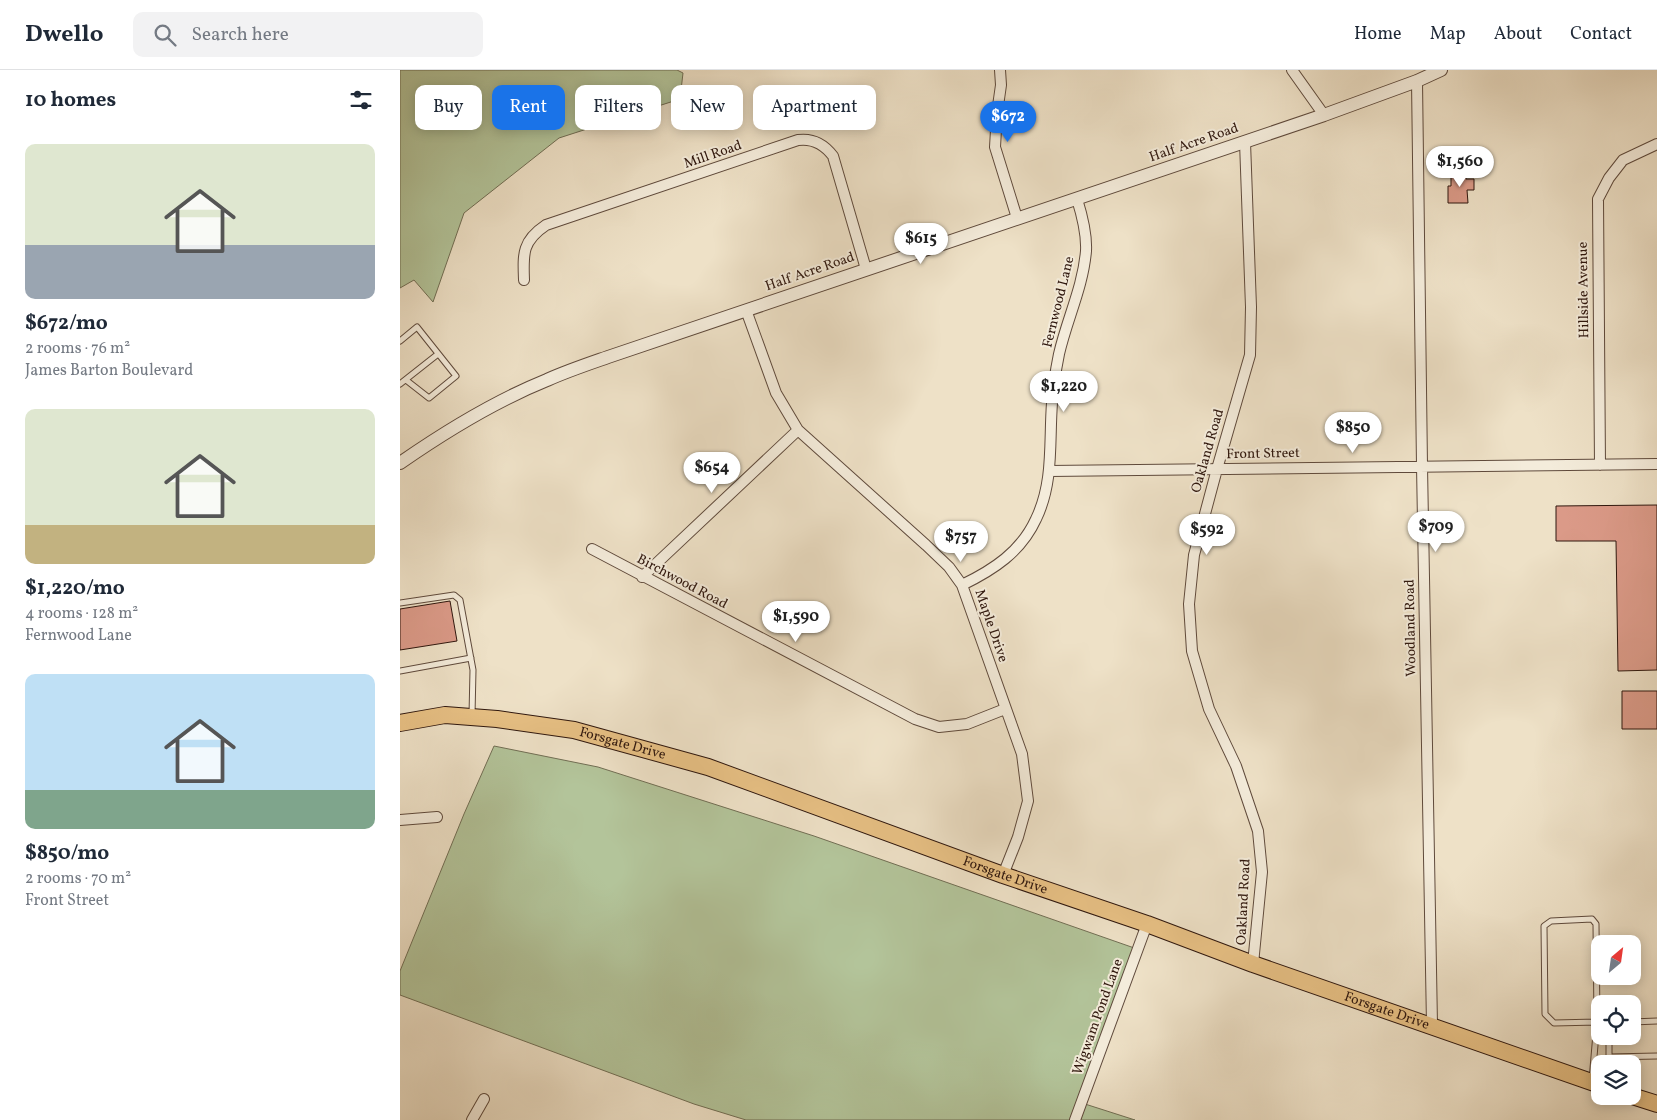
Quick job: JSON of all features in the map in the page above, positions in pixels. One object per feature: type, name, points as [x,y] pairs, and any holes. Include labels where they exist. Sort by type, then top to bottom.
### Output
[{"type":"main road","name":"Forsgate Drive","points":[[400,722],[445,715],[574,730],[708,767],[1147,924],[1253,964],[1591,1081]]},
{"type":"main road","points":[[1641,1099],[1657,1104]]},
{"type":"street","points":[[1000,70],[1001,85],[995,147],[1017,218]]},
{"type":"street","points":[[1292,70],[1324,115]]},
{"type":"street","name":"Half Acre Road","points":[[400,463],[482,411],[546,380],[608,356],[1324,115],[1417,81],[1441,70]]},
{"type":"street","name":"Woodland Road","points":[[1417,81],[1432,1025]]},
{"type":"street","name":"Mill Road","points":[[524,280],[523,255],[532,237],[546,226],[798,140],[806,139],[820,144],[833,156],[866,269]]},
{"type":"street","name":"Oakland Road","points":[[1245,142],[1251,307],[1250,355],[1194,555],[1190,604],[1192,651],[1209,709],[1236,766],[1258,831],[1262,872],[1253,964]]},
{"type":"street","name":"Hillside Avenue","points":[[1600,465],[1598,198],[1609,178],[1623,160],[1657,144]]},
{"type":"street","name":"Fernwood Lane","points":[[962,585],[1002,562],[1022,543],[1036,520],[1045,498],[1050,471],[1052,401],[1059,354],[1082,277],[1086,249],[1083,222],[1077,199]]},
{"type":"street","name":"Maple Drive","points":[[746,310],[776,393],[798,430],[926,545],[949,568],[962,585],[1022,754],[1028,801],[1018,837],[1003,874]]},
{"type":"street","points":[[642,577],[798,430]]},
{"type":"street","name":"Front Street","points":[[1050,471],[1657,464]]},
{"type":"street","name":"Birchwood Road","points":[[592,550],[915,719],[938,727],[967,724],[1005,709]]},
{"type":"street","points":[[400,820],[437,816]]},
{"type":"street","name":"Wigwam Pond Lane","points":[[1075,1120],[1147,924]]},
{"type":"street","points":[[472,1120],[484,1100]]},
{"type":"lane","points":[[400,341],[417,327],[456,376],[429,398],[406,380]]},
{"type":"lane","points":[[400,384],[438,354]]},
{"type":"lane","points":[[400,603],[454,595],[460,600],[473,670],[472,718]]},
{"type":"lane","points":[[400,670],[471,658]]},
{"type":"lane","points":[[1592,919],[1596,924],[1599,1022],[1554,1023],[1545,1014],[1544,926],[1551,921],[1592,919]]},
{"type":"lane","points":[[1641,1022],[1657,1021]]},
{"type":"lane","points":[[1609,1045],[1609,1057],[1657,1056]]},
{"type":"green space","points":[[400,70],[677,70],[683,73],[682,85],[671,85],[671,102],[661,105],[661,85],[575,85],[575,130],[584,130],[559,138],[464,213],[433,302],[414,280],[400,288]]},
{"type":"green space","points":[[494,746],[598,767],[814,836],[1140,950],[1085,1104],[1135,1120],[746,1120],[694,1104],[400,995],[400,971]]},
{"type":"building","points":[[1451,171],[1466,171],[1466,179],[1474,179],[1474,190],[1467,190],[1468,203],[1448,203],[1448,186],[1451,186]]},
{"type":"building","points":[[1657,505],[1657,670],[1618,671],[1616,541],[1556,541],[1556,506]]},
{"type":"building","points":[[450,601],[457,641],[400,650],[400,609]]},
{"type":"building","points":[[1622,691],[1657,691],[1657,729],[1622,729]]}]
